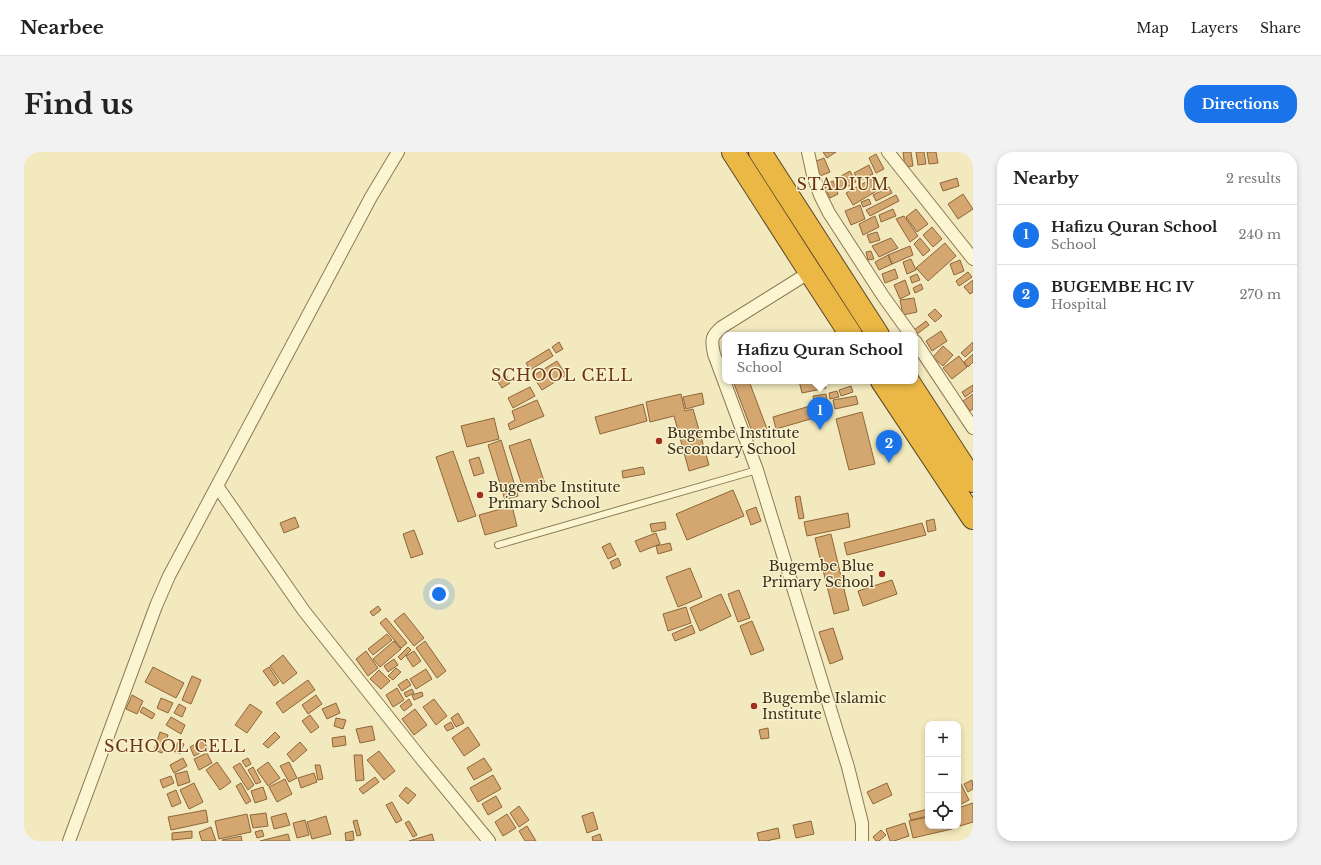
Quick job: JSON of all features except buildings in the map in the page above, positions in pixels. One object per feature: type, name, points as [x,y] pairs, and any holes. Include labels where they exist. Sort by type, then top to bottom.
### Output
[{"type":"highway","points":[[734,152],[849,332]]},
{"type":"highway","points":[[760,152],[876,332]]},
{"type":"highway","points":[[884,384],[973,518]]},
{"type":"highway","points":[[910,384],[973,481]]},
{"type":"street","points":[[69,841],[156,606],[170,576],[370,197],[398,152]]},
{"type":"street","points":[[808,152],[813,175],[820,195],[829,213],[883,296],[909,332]]},
{"type":"street","points":[[888,152],[973,259]]},
{"type":"street","points":[[722,376],[714,354],[712,343],[714,333],[810,272]]},
{"type":"street","points":[[918,346],[973,428]]},
{"type":"street","points":[[725,384],[757,470],[848,767],[862,823],[862,841]]},
{"type":"street","points":[[218,486],[304,610],[489,841]]},
{"type":"lane","points":[[498,545],[757,470]]},
{"type":"place","name":"Hafizu Quran School","points":[[820,430]]},
{"type":"place","name":"Bugembe Institute Secondary School","points":[[659,441]]},
{"type":"place","name":"BUGEMBE HC IV","points":[[889,463]]},
{"type":"place","name":"Bugembe Institute Primary School","points":[[480,495]]},
{"type":"place","name":"Bugembe Blue Primary School","points":[[882,574]]},
{"type":"place","name":"Bugembe Islamic Institute","points":[[754,706]]},
{"type":"district","name":"STADIUM","points":[[843,184]]},
{"type":"district","name":"SCHOOL CELL","points":[[562,375]]},
{"type":"district","name":"SCHOOL CELL","points":[[175,746]]}]
